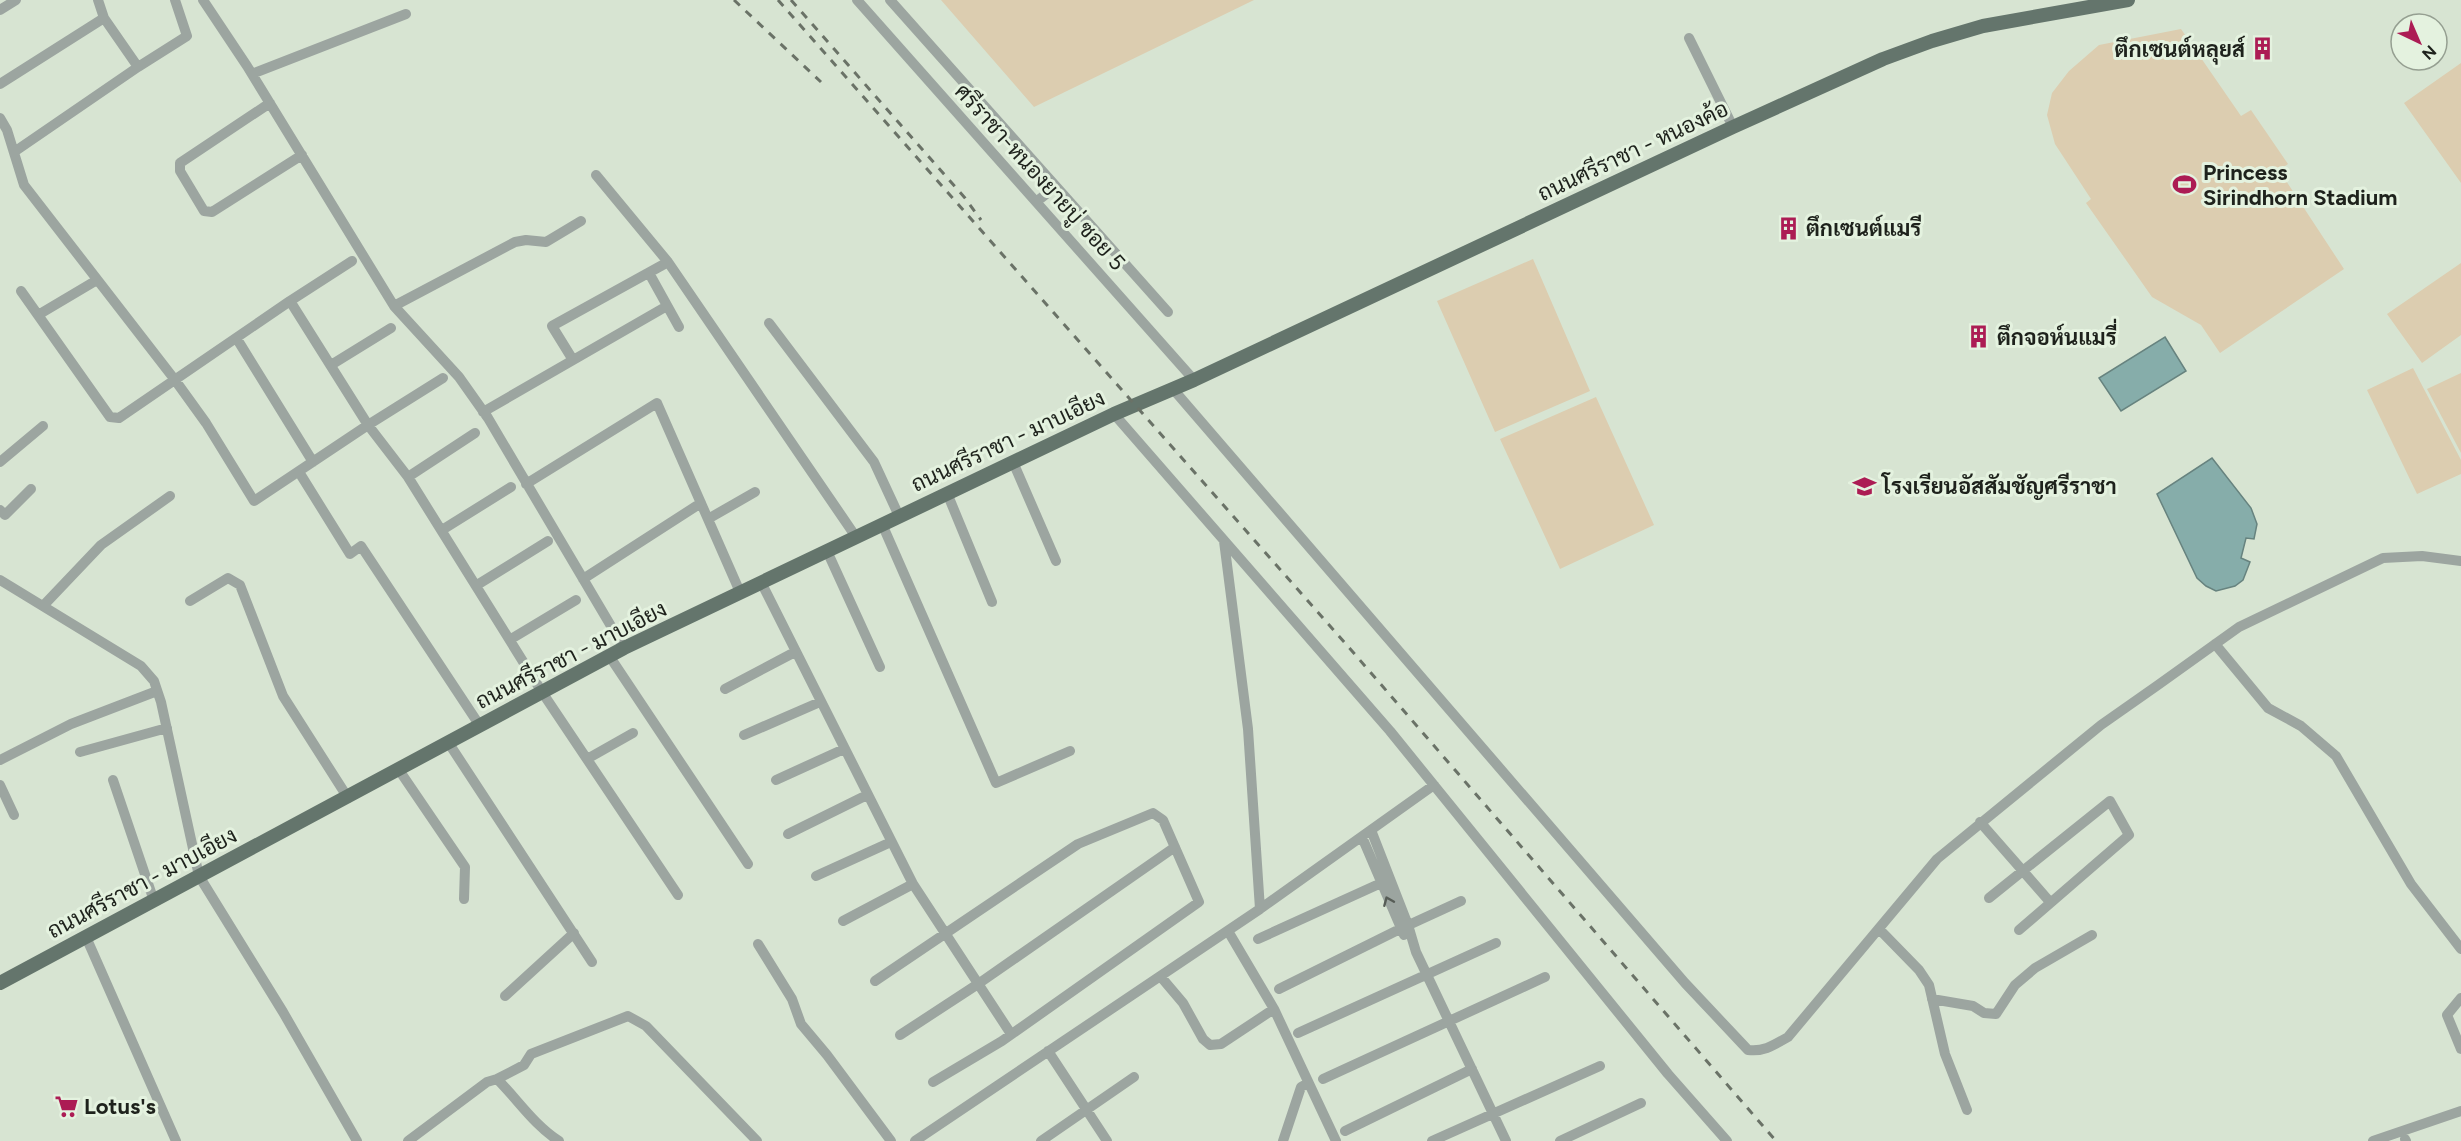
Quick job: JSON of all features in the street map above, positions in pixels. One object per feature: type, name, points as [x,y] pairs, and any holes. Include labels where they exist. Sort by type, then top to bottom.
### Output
[{"type":"main road","name":"ถนนศรีราชา - หนองค้อ","points":[[1173,388],[1883,59],[1932,40],[1983,26],[2127,0]]},
{"type":"main road","name":"ถนนศรีราชา - มาบเอียง","points":[[0,983],[624,648],[946,493],[1173,388]]},
{"type":"street","points":[[0,10],[16,0]]},
{"type":"street","points":[[98,0],[104,18],[138,67]]},
{"type":"street","points":[[14,152],[187,36],[175,0]]},
{"type":"street","points":[[203,0],[252,74],[394,306],[459,377],[483,412],[624,648]]},
{"type":"street","name":"ศรีราชา-หนองยายบู่ ซอย 5","points":[[857,0],[1194,380]]},
{"type":"street","points":[[890,0],[1168,312]]},
{"type":"street","points":[[252,74],[406,14]]},
{"type":"street","points":[[0,84],[104,18]]},
{"type":"street","points":[[1689,38],[1733,127]]},
{"type":"street","points":[[270,103],[180,163],[180,171],[204,211],[212,212],[302,155]]},
{"type":"street","points":[[0,118],[7,130],[24,186],[176,380],[206,423],[254,501],[443,378]]},
{"type":"street","points":[[596,175],[668,262],[856,537]]},
{"type":"street","points":[[1036,202],[1055,187]]},
{"type":"street","points":[[394,306],[515,242],[526,240],[546,242],[581,221]]},
{"type":"street","points":[[21,291],[110,417],[119,418],[352,261]]},
{"type":"street","points":[[573,360],[552,326],[668,262]]},
{"type":"street","points":[[649,273],[679,327]]},
{"type":"street","points":[[38,315],[97,280]]},
{"type":"street","points":[[290,301],[368,425],[408,477],[542,692],[678,895]]},
{"type":"street","points":[[483,412],[666,306]]},
{"type":"street","points":[[769,323],[874,462],[899,516]]},
{"type":"street","points":[[331,365],[390,328]]},
{"type":"street","points":[[237,339],[314,462]]},
{"type":"street","points":[[1173,388],[1677,974],[1748,1050],[1766,1049],[1788,1037],[1937,859],[2101,725],[2215,644],[2240,627],[2383,558],[2422,556],[2461,561]]},
{"type":"street","points":[[526,484],[657,403],[740,592]]},
{"type":"street","points":[[1114,414],[1390,731],[1668,1074],[1727,1141]]},
{"type":"street","points":[[0,462],[43,426]]},
{"type":"street","points":[[408,477],[475,433]]},
{"type":"street","points":[[1013,462],[1056,561]]},
{"type":"street","points":[[299,472],[350,554],[361,546],[480,726]]},
{"type":"street","points":[[442,530],[511,487]]},
{"type":"street","points":[[0,510],[5,515],[31,489]]},
{"type":"street","points":[[708,519],[755,492]]},
{"type":"street","points":[[946,493],[992,602]]},
{"type":"street","points":[[43,606],[101,545],[170,496]]},
{"type":"street","points":[[583,579],[701,503]]},
{"type":"street","points":[[882,524],[996,783],[1070,751]]},
{"type":"street","points":[[1224,540],[1248,729],[1260,909]]},
{"type":"street","points":[[477,585],[548,541]]},
{"type":"street","points":[[827,551],[880,667]]},
{"type":"street","points":[[190,601],[228,578],[240,585],[284,696],[348,798]]},
{"type":"street","points":[[761,582],[913,884],[1011,1034]]},
{"type":"street","points":[[2,584],[43,606],[141,666],[154,681],[167,728],[199,876],[357,1141]]},
{"type":"street","points":[[511,639],[576,600]]},
{"type":"street","points":[[2215,644],[2268,708],[2301,726],[2336,756],[2411,884],[2461,949]]},
{"type":"street","points":[[725,689],[795,652]]},
{"type":"street","points":[[610,657],[748,864]]},
{"type":"street","points":[[0,760],[71,724],[158,691]]},
{"type":"street","points":[[744,735],[820,702]]},
{"type":"street","points":[[81,752],[167,728]]},
{"type":"street","points":[[587,759],[633,733]]},
{"type":"street","points":[[448,742],[592,962]]},
{"type":"street","points":[[776,780],[844,749]]},
{"type":"street","points":[[399,770],[465,867],[464,899]]},
{"type":"street","points":[[112,780],[154,901]]},
{"type":"street","points":[[0,785],[14,815]]},
{"type":"street","points":[[915,1141],[1161,977],[1434,785]]},
{"type":"street","points":[[788,834],[867,795]]},
{"type":"street","points":[[1989,898],[2110,801],[2129,835],[2019,930]]},
{"type":"street","points":[[875,981],[1078,844],[1153,813],[1163,820],[1199,902],[1011,1034],[933,1082]]},
{"type":"street","points":[[1980,822],[2050,902]]},
{"type":"street","points":[[1366,833],[1404,927],[1506,1141]]},
{"type":"street","points":[[816,876],[891,842]]},
{"type":"street","points":[[900,1035],[978,984],[1175,847]]},
{"type":"street","points":[[1258,939],[1385,880]]},
{"type":"street","points":[[843,921],[913,884]]},
{"type":"street","points":[[1279,989],[1404,927],[1461,902]]},
{"type":"street","points":[[1879,929],[1919,970],[1929,985],[1945,1054],[1966,1110]]},
{"type":"street","points":[[1228,931],[1274,1009],[1336,1141]]},
{"type":"street","points":[[505,996],[574,933]]},
{"type":"street","points":[[1932,999],[1973,1006],[1984,1013],[1996,1014],[2015,986],[2035,968],[2092,935]]},
{"type":"street","points":[[86,937],[176,1141]]},
{"type":"street","points":[[1298,1033],[1496,943]]},
{"type":"street","points":[[758,944],[774,966],[792,999],[801,1024],[891,1141]]},
{"type":"street","points":[[1323,1079],[1545,976]]},
{"type":"street","points":[[1161,977],[1183,1003],[1203,1039],[1210,1045],[1221,1044],[1274,1009]]},
{"type":"street","points":[[2461,998],[2447,1015],[2461,1049]]},
{"type":"street","points":[[408,1141],[487,1082],[524,1065],[531,1054],[628,1016],[646,1026],[757,1141]]},
{"type":"street","points":[[1048,1051],[1107,1141]]},
{"type":"street","points":[[1432,1141],[1600,1066]]},
{"type":"street","points":[[1345,1131],[1472,1069]]},
{"type":"street","points":[[1041,1141],[1134,1077]]},
{"type":"street","points":[[497,1079],[530,1118],[559,1141]]},
{"type":"street","points":[[1283,1141],[1301,1087],[1308,1083]]},
{"type":"street","points":[[1560,1141],[1641,1103]]},
{"type":"street","points":[[2373,1141],[2461,1111]]},
{"type":"shaded area","points":[[941,0],[1254,0],[1034,107]]},
{"type":"shaded area","name":"Princess Sirindhorn Stadium","points":[[2181,29],[2241,116],[2251,110],[2288,164],[2279,170],[2344,269],[2220,353],[2201,325],[2152,297],[2086,203],[2091,199],[2055,144],[2047,115],[2052,93],[2069,71],[2099,45]]},
{"type":"shaded area","points":[[2461,63],[2461,183],[2404,103]]},
{"type":"shaded area","points":[[1533,259],[1590,391],[1495,432],[1437,301]]},
{"type":"shaded area","points":[[2461,263],[2461,335],[2422,363],[2387,314]]},
{"type":"shaded area","points":[[2413,368],[2461,460],[2461,474],[2417,494],[2367,390]]},
{"type":"shaded area","points":[[2461,373],[2461,453],[2427,389]]},
{"type":"shaded area","points":[[1596,397],[1654,525],[1560,569],[1500,439]]},
{"type":"water","points":[[2165,337],[2186,371],[2121,411],[2099,378]]},
{"type":"water","points":[[2212,458],[2251,508],[2257,524],[2254,539],[2246,538],[2241,558],[2250,562],[2243,580],[2235,586],[2216,591],[2197,578],[2157,494]]},
{"type":"railway","points":[[734,0],[821,82]]},
{"type":"railway","points":[[778,0],[1352,651],[1776,1141]]},
{"type":"railway","points":[[791,0],[965,198],[981,220]]},
{"type":"place","name":"ตึกเซนต์หลุยส์","points":[[2263,49]]},
{"type":"place","name":"Princess Sirindhorn Stadium","points":[[2185,185]]},
{"type":"place","name":"ตึกเซนต์แมรี","points":[[1788,228]]},
{"type":"place","name":"ตึกจอห์นแมรี่","points":[[1979,337]]},
{"type":"place","name":"โรงเรียนอัสสัมชัญศรีราชา","points":[[1864,486]]},
{"type":"place","name":"Lotus's","points":[[66,1106]]}]
